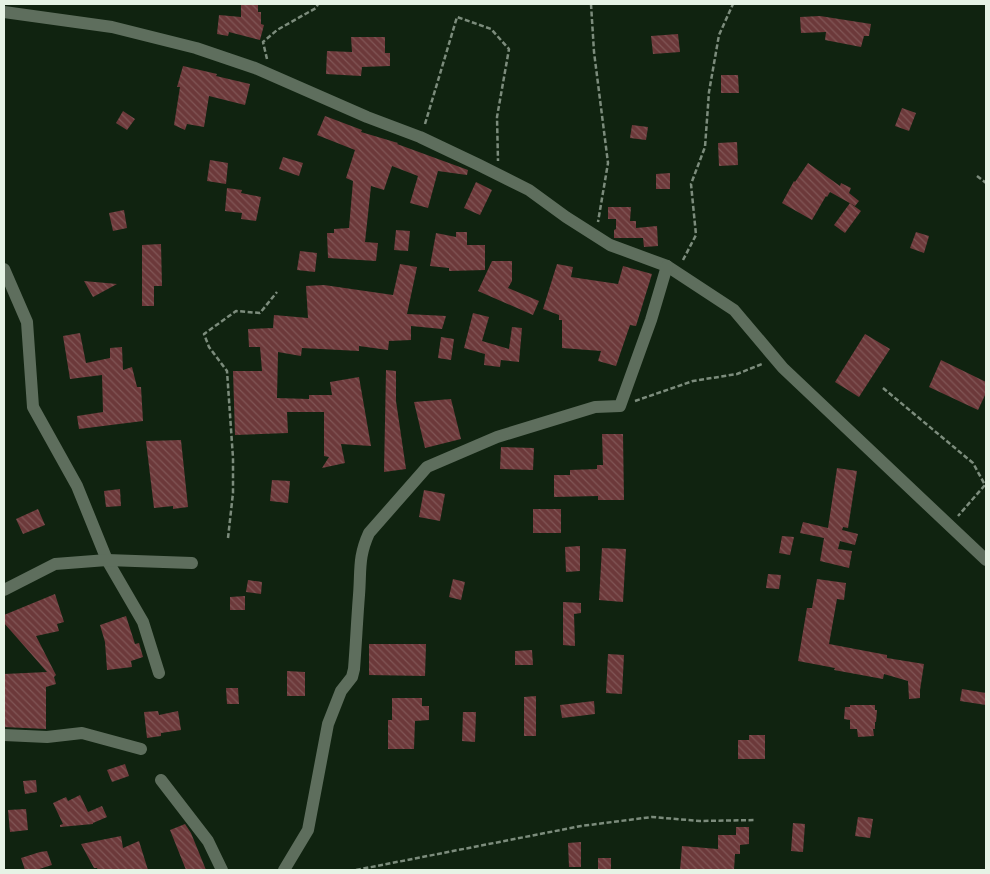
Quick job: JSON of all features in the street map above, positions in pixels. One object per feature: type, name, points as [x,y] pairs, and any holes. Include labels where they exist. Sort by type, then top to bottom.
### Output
[{"type":"street","points":[[4,12],[112,27],[196,48],[271,75],[367,117],[420,137],[498,174],[529,190],[566,218],[610,245],[671,269],[734,310],[783,368],[986,560]]},
{"type":"street","points":[[4,269],[27,322],[33,407],[77,486],[107,560],[143,622],[159,673]]},
{"type":"street","points":[[284,870],[308,830],[328,724],[341,691],[352,677],[360,558],[369,534],[427,467],[497,437],[595,407],[620,406],[650,320],[671,269]]},
{"type":"street","points":[[4,590],[55,564],[107,560],[192,563]]},
{"type":"street","points":[[4,735],[47,736],[82,732],[141,750]]},
{"type":"street","points":[[161,780],[208,841],[222,870]]},
{"type":"path","points":[[271,75],[263,42],[277,30],[316,8],[318,4]]},
{"type":"path","points":[[591,4],[594,52],[608,163],[595,236]]},
{"type":"path","points":[[671,269],[696,235],[691,184],[705,147],[709,92],[719,35],[734,4]]},
{"type":"path","points":[[420,137],[429,116],[457,17],[491,29],[508,49],[497,118],[498,174]]},
{"type":"path","points":[[977,176],[986,183]]},
{"type":"path","points":[[228,538],[233,493],[233,458],[227,371],[209,347],[204,334],[236,311],[260,312],[277,292]]},
{"type":"path","points":[[620,406],[693,381],[737,374],[776,359]]},
{"type":"path","points":[[883,388],[973,463],[985,485],[950,525]]},
{"type":"path","points":[[356,870],[590,824],[652,817],[700,821],[756,820]]},
{"type":"building","points":[[241,4],[258,4],[258,12],[261,12],[261,24],[264,25],[260,40],[229,32],[228,36],[217,34],[219,15],[241,17]]},
{"type":"building","points":[[820,16],[871,24],[869,36],[864,36],[861,47],[825,40],[826,32],[801,33],[800,17]]},
{"type":"building","points":[[678,34],[680,52],[653,54],[651,36]]},
{"type":"building","points":[[351,37],[385,37],[385,53],[390,53],[390,66],[362,67],[361,76],[326,74],[327,51],[352,52]]},
{"type":"building","points":[[183,66],[250,84],[245,105],[209,96],[204,127],[187,124],[185,130],[174,125],[180,87],[177,87]]},
{"type":"building","points":[[721,75],[738,75],[739,93],[721,93]]},
{"type":"building","points":[[902,108],[916,113],[909,131],[895,126]]},
{"type":"building","points":[[123,111],[135,119],[127,130],[116,123]]},
{"type":"building","points":[[325,116],[362,130],[361,132],[398,143],[468,170],[467,175],[438,171],[428,208],[410,203],[418,176],[392,166],[384,190],[371,186],[365,242],[378,243],[376,261],[328,258],[327,233],[334,233],[334,229],[349,228],[353,181],[346,178],[355,150],[317,135]]},
{"type":"building","points":[[632,125],[648,127],[646,140],[630,138]]},
{"type":"building","points":[[737,142],[738,165],[719,166],[718,143]]},
{"type":"building","points":[[283,157],[303,163],[299,176],[279,169]]},
{"type":"building","points":[[210,160],[228,163],[226,184],[207,181]]},
{"type":"building","points":[[808,163],[840,186],[841,183],[851,188],[849,193],[859,201],[855,206],[830,192],[812,220],[782,203],[794,181]]},
{"type":"building","points":[[670,173],[670,189],[656,189],[656,174]]},
{"type":"building","points":[[476,182],[492,190],[480,215],[464,208]]},
{"type":"building","points":[[227,188],[242,190],[241,193],[261,197],[256,221],[241,219],[242,213],[225,211]]},
{"type":"building","points":[[850,203],[861,211],[845,233],[834,225]]},
{"type":"building","points":[[608,207],[631,207],[630,221],[636,221],[636,228],[657,226],[658,246],[644,247],[643,238],[614,238],[616,219],[608,219]]},
{"type":"building","points":[[124,210],[127,228],[113,231],[109,213]]},
{"type":"building","points":[[396,230],[410,231],[408,251],[394,250]]},
{"type":"building","points":[[456,232],[467,232],[467,245],[485,245],[485,270],[449,271],[449,268],[430,266],[436,233],[456,237]]},
{"type":"building","points":[[916,232],[929,236],[924,253],[910,248]]},
{"type":"building","points":[[161,244],[162,286],[154,286],[154,306],[142,306],[142,245]]},
{"type":"building","points":[[300,251],[317,253],[315,272],[297,270]]},
{"type":"building","points":[[492,261],[512,261],[512,281],[508,288],[539,301],[533,315],[478,291]]},
{"type":"building","points":[[400,264],[417,267],[407,314],[446,316],[442,329],[411,326],[411,340],[389,341],[388,350],[359,346],[359,351],[302,348],[301,356],[278,352],[277,398],[309,399],[309,395],[332,395],[330,382],[359,377],[371,446],[341,444],[345,463],[322,468],[329,457],[324,456],[324,412],[287,412],[288,433],[235,435],[233,371],[262,371],[260,347],[249,347],[248,329],[273,328],[274,315],[308,318],[306,286],[324,285],[393,295]]},
{"type":"building","points":[[557,264],[573,267],[571,277],[618,284],[623,266],[652,274],[636,326],[630,325],[616,366],[598,361],[601,351],[562,348],[562,320],[559,320],[559,315],[543,309]]},
{"type":"building","points":[[84,281],[117,284],[93,297]]},
{"type":"building","points":[[473,313],[489,317],[482,341],[509,349],[512,327],[522,328],[519,362],[501,360],[500,367],[484,365],[485,354],[464,348]]},
{"type":"building","points":[[80,333],[86,363],[110,358],[110,348],[122,347],[123,370],[132,367],[137,387],[141,387],[143,421],[79,429],[77,416],[103,412],[102,375],[70,379],[63,336]]},
{"type":"building","points":[[865,334],[890,349],[859,397],[835,382]]},
{"type":"building","points":[[441,337],[454,339],[451,360],[438,358]]},
{"type":"building","points":[[941,360],[986,382],[986,393],[978,410],[929,387]]},
{"type":"building","points":[[386,370],[396,371],[396,401],[406,469],[384,472]]},
{"type":"building","points":[[451,399],[461,439],[425,448],[414,402]]},
{"type":"building","points":[[602,434],[623,434],[624,500],[598,500],[598,496],[554,497],[554,475],[570,475],[570,470],[597,469],[597,465],[603,465]]},
{"type":"building","points":[[181,440],[188,507],[173,509],[173,506],[154,508],[146,441]]},
{"type":"building","points":[[501,447],[534,448],[533,470],[500,469]]},
{"type":"building","points":[[837,468],[857,471],[848,528],[843,527],[842,530],[858,534],[855,545],[840,541],[838,549],[852,551],[849,568],[820,561],[824,538],[800,533],[803,522],[828,528]]},
{"type":"building","points":[[272,480],[290,481],[288,503],[270,501]]},
{"type":"building","points":[[120,489],[121,506],[106,507],[104,491]]},
{"type":"building","points":[[424,490],[445,494],[440,521],[419,517]]},
{"type":"building","points":[[38,509],[45,525],[23,534],[16,519]]},
{"type":"building","points":[[533,509],[561,509],[561,533],[533,533]]},
{"type":"building","points":[[782,536],[794,537],[790,555],[779,553]]},
{"type":"building","points":[[580,546],[580,571],[566,572],[565,547]]},
{"type":"building","points":[[602,548],[626,549],[623,602],[599,600]]},
{"type":"building","points":[[768,574],[781,575],[779,589],[766,588]]},
{"type":"building","points":[[453,579],[465,582],[461,600],[449,597]]},
{"type":"building","points":[[817,579],[846,583],[844,600],[837,599],[829,644],[887,655],[887,658],[924,664],[920,698],[909,699],[908,681],[884,674],[883,679],[798,661],[807,608],[812,608]]},
{"type":"building","points":[[248,580],[262,582],[261,594],[246,592]]},
{"type":"building","points":[[55,594],[64,622],[57,624],[59,631],[36,636],[56,675],[54,677],[56,684],[46,687],[46,729],[4,727],[4,674],[47,672],[4,623],[4,615]]},
{"type":"building","points":[[245,596],[245,610],[230,610],[230,597]]},
{"type":"building","points":[[563,602],[581,603],[581,613],[574,614],[575,646],[563,645]]},
{"type":"building","points":[[126,616],[135,644],[139,643],[143,657],[131,661],[132,667],[107,670],[105,642],[100,625]]},
{"type":"building","points":[[369,644],[426,644],[425,676],[369,675]]},
{"type":"building","points":[[532,650],[533,665],[515,665],[515,651]]},
{"type":"building","points":[[608,654],[624,655],[622,694],[606,693]]},
{"type":"building","points":[[287,671],[305,672],[305,696],[287,696]]},
{"type":"building","points":[[226,688],[238,688],[239,704],[227,704]]},
{"type":"building","points":[[962,689],[986,693],[986,705],[960,701]]},
{"type":"building","points":[[536,696],[536,736],[524,736],[524,697]]},
{"type":"building","points":[[392,698],[422,698],[422,706],[429,706],[429,720],[415,721],[414,749],[388,749],[388,720],[392,720]]},
{"type":"building","points":[[594,701],[595,714],[562,718],[560,705]]},
{"type":"building","points":[[850,705],[875,705],[875,710],[877,710],[875,729],[873,729],[874,736],[858,737],[857,729],[850,729],[850,720],[844,719],[845,707],[850,707]]},
{"type":"building","points":[[158,711],[159,715],[178,711],[181,730],[161,733],[161,736],[147,738],[144,712]]},
{"type":"building","points":[[463,712],[476,712],[475,742],[462,741]]},
{"type":"building","points":[[749,735],[765,735],[765,759],[738,759],[738,740],[749,740]]},
{"type":"building","points":[[125,764],[129,776],[112,782],[107,770]]},
{"type":"building","points":[[36,780],[37,792],[25,794],[23,781]]},
{"type":"building","points":[[80,795],[88,812],[102,806],[107,817],[93,824],[60,827],[63,824],[53,803],[66,797],[68,801]]},
{"type":"building","points":[[26,809],[28,830],[10,832],[8,810]]},
{"type":"building","points":[[858,817],[873,819],[870,838],[855,836]]},
{"type":"building","points":[[793,823],[805,824],[803,852],[791,851]]},
{"type":"building","points":[[185,824],[191,833],[206,870],[186,870],[170,830]]},
{"type":"building","points":[[736,827],[749,827],[749,844],[740,845],[740,854],[735,854],[734,870],[680,870],[682,846],[718,849],[718,835],[736,835]]},
{"type":"building","points":[[121,836],[123,848],[139,841],[148,870],[98,870],[94,868],[81,844]]},
{"type":"building","points":[[581,842],[581,867],[569,867],[568,843]]},
{"type":"building","points":[[47,851],[52,865],[36,870],[25,870],[21,858]]},
{"type":"building","points":[[598,858],[611,858],[611,870],[598,870]]}]
